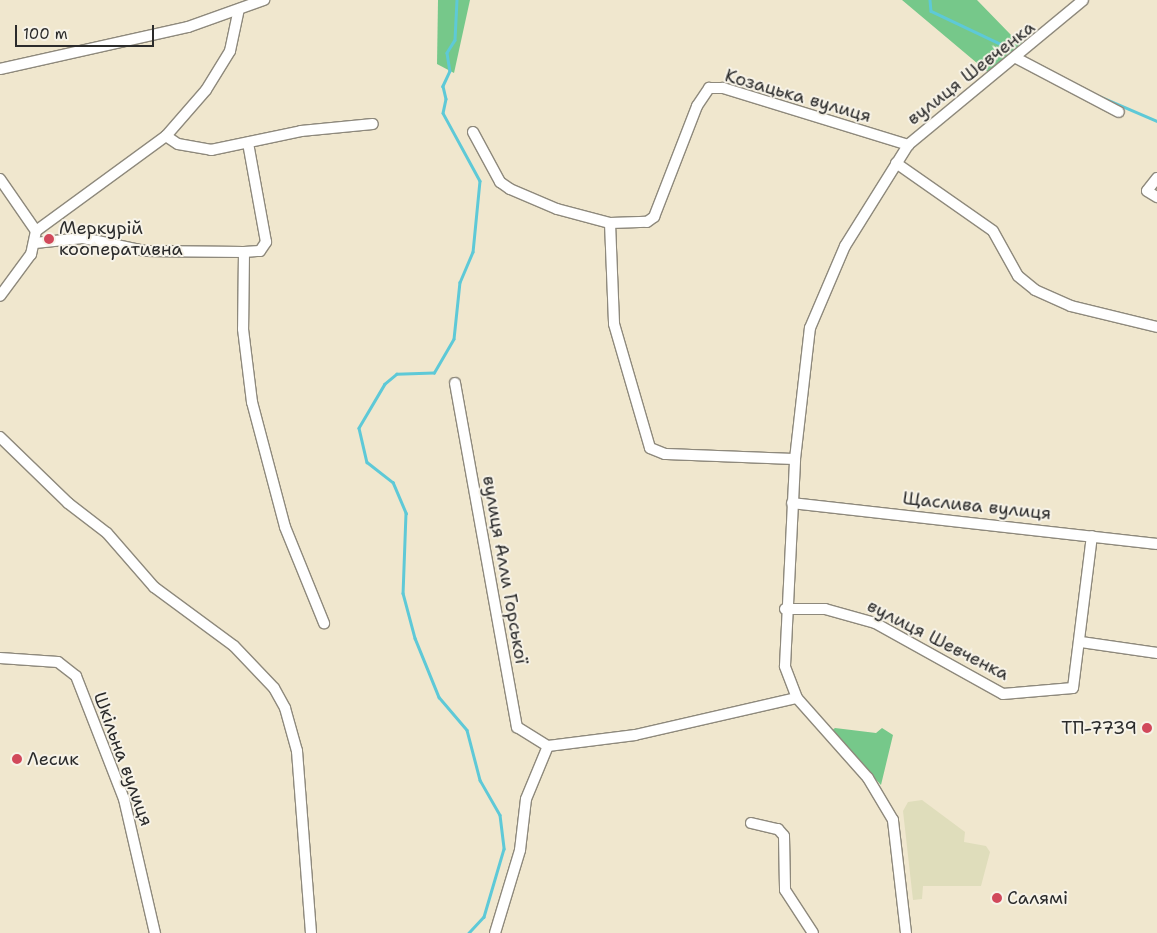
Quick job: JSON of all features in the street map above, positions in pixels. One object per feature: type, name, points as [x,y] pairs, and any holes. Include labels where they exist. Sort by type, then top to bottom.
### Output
[{"type":"street","points":[[0,69],[238,12],[264,0]]},
{"type":"street","name":"вулиця Шевченка","points":[[906,933],[893,820],[868,778],[797,698],[785,666],[785,609],[795,459],[810,328],[845,246],[908,145],[926,125],[1016,58],[1083,0]]},
{"type":"street","points":[[36,231],[166,136],[206,90],[230,51],[238,12]]},
{"type":"street","points":[[1016,58],[1119,112]]},
{"type":"street","name":"Козацька вулиця","points":[[473,132],[500,182],[510,189],[557,210],[610,223],[647,222],[654,217],[697,106],[709,88],[723,88],[908,145]]},
{"type":"street","points":[[166,136],[194,148],[248,143],[301,131],[373,124]]},
{"type":"street","points":[[36,243],[83,238],[145,251],[260,251],[266,242],[248,143]]},
{"type":"street","points":[[896,163],[993,231],[1018,276],[1035,290],[1071,306],[1157,327]]},
{"type":"street","points":[[1157,178],[1147,192],[1157,197]]},
{"type":"street","points":[[0,179],[36,231],[36,243],[24,267],[0,296]]},
{"type":"street","points":[[610,223],[614,324],[650,448],[664,454],[795,459]]},
{"type":"street","points":[[244,252],[243,329],[252,402],[285,527],[324,622]]},
{"type":"street","name":"вулиця Алли Горської","points":[[454,383],[518,727],[548,746]]},
{"type":"street","points":[[0,437],[68,503],[107,532],[154,588],[234,646],[274,688],[285,708],[297,751],[311,933]]},
{"type":"street","name":"Щаслива вулиця","points":[[792,503],[1157,544]]},
{"type":"street","name":"вулиця Шевченка","points":[[785,609],[825,610],[875,623],[1003,694],[1073,688],[1081,642],[1092,536]]},
{"type":"street","points":[[1081,642],[1157,653]]},
{"type":"street","name":"Шкільна вулиця","points":[[0,658],[58,662],[76,676],[124,799],[155,933]]},
{"type":"street","points":[[495,933],[520,850],[526,799],[548,746],[634,735],[797,698]]},
{"type":"street","points":[[751,823],[778,829],[784,836],[785,890],[813,933]]},
{"type":"shaded area","points":[[922,800],[965,832],[964,842],[986,846],[990,852],[981,886],[923,886],[922,899],[913,900],[903,811],[908,802]]},
{"type":"green space","points":[[438,0],[470,0],[454,73],[437,64]]},
{"type":"green space","points":[[902,0],[977,0],[1011,35],[1029,43],[990,74]]},
{"type":"green space","points":[[835,728],[876,733],[882,728],[893,735],[881,785],[831,731]]},
{"type":"waterway","points":[[457,0],[455,40],[447,53],[450,71],[443,86],[446,99],[443,113],[480,181],[473,252],[460,282],[454,339],[434,373],[397,374],[385,384],[359,428],[367,462],[393,482],[406,513],[403,593],[415,638],[439,697],[467,730],[480,780],[500,815],[504,849],[484,917],[469,933]]},
{"type":"waterway","points":[[930,0],[931,11],[1007,47]]},
{"type":"waterway","points":[[1094,94],[1157,121]]},
{"type":"place","name":"Меркурій кооперативна","points":[[49,239]]},
{"type":"place","name":"ТП-7739","points":[[1147,728]]},
{"type":"place","name":"Лесик","points":[[17,759]]},
{"type":"place","name":"Салямі","points":[[997,898]]}]
